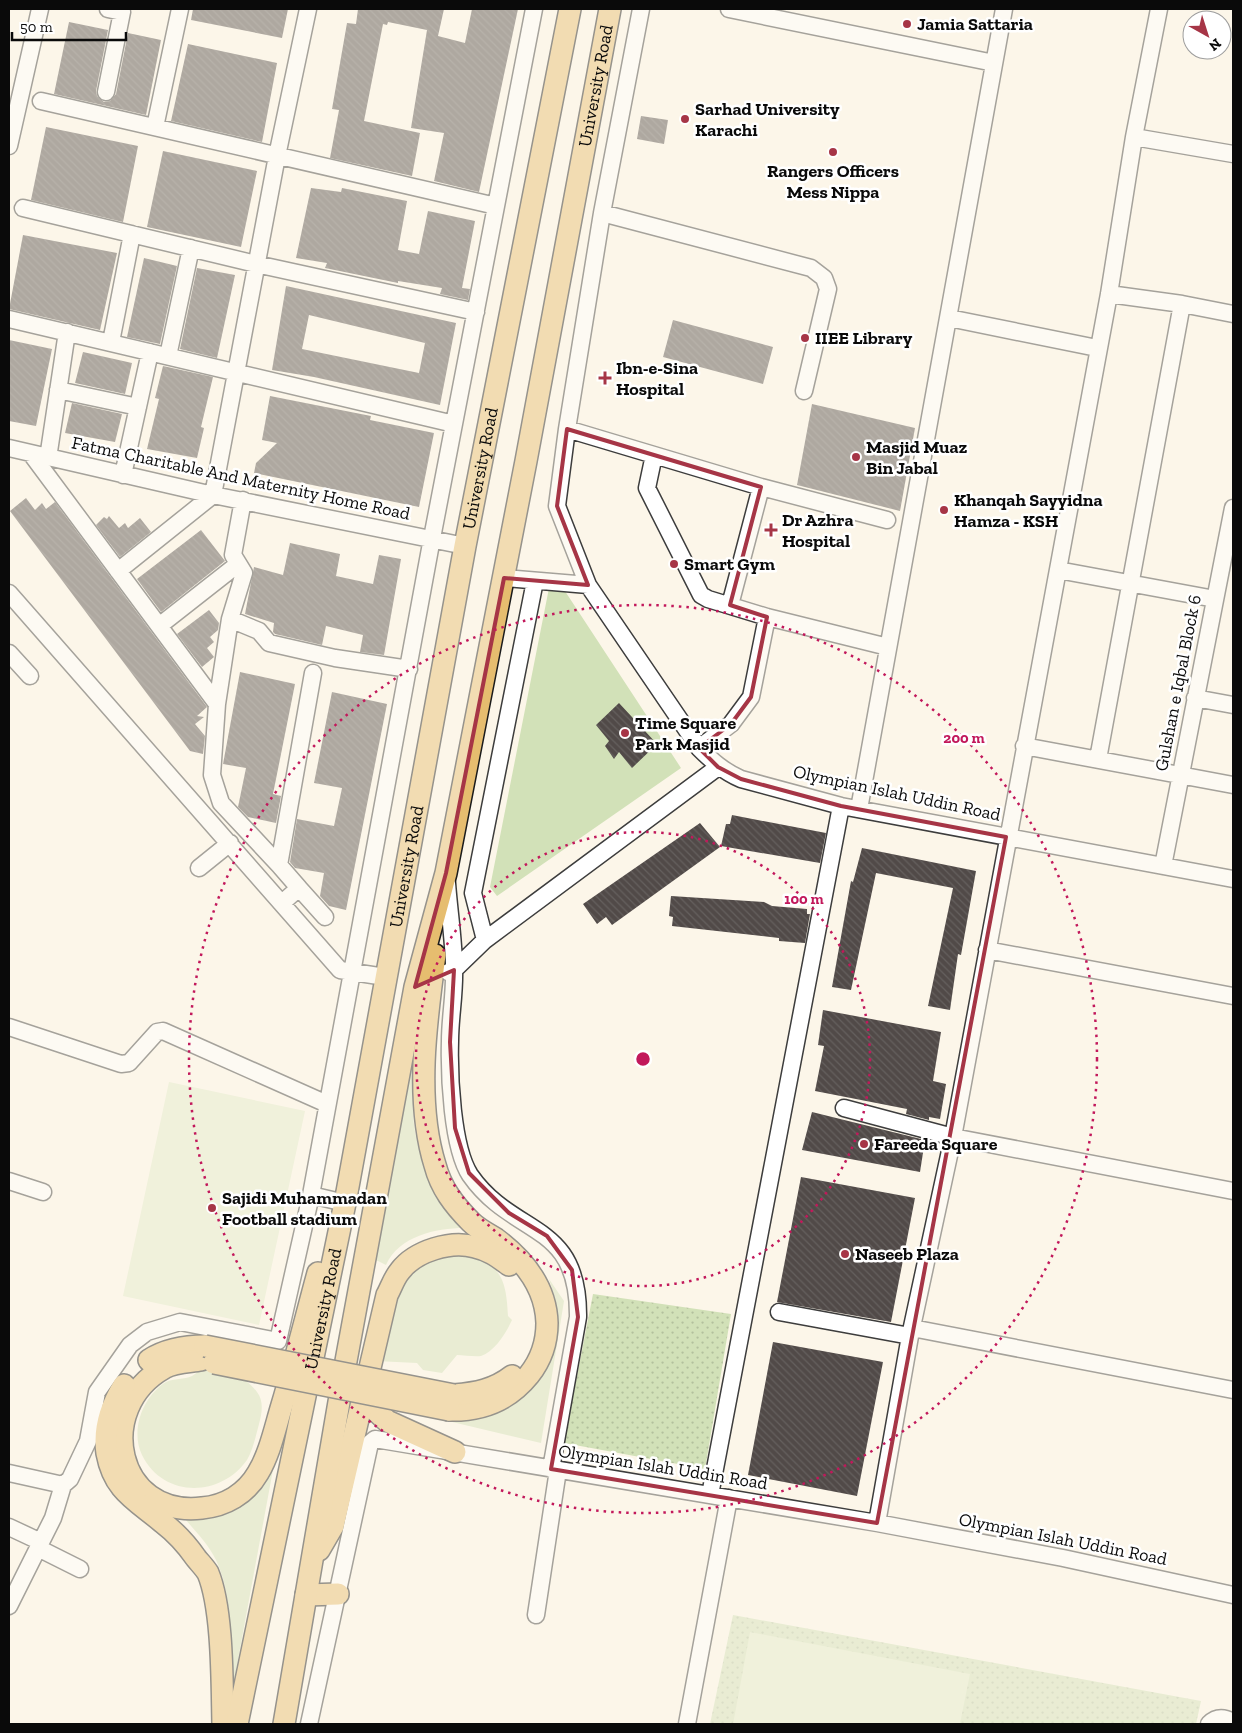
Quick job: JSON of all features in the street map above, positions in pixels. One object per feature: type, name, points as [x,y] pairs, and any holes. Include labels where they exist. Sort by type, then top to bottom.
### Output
[{"type":"main road","name":"University Road","points":[[237,1724],[345,1203],[465,546],[570,9]]},
{"type":"main road","name":"University Road","points":[[284,1724],[344,1370],[424,982],[504,578],[610,9]]},
{"type":"main road","points":[[223,1724],[218,1626],[207,1572],[178,1536],[130,1497],[116,1480],[109,1463],[106,1444],[107,1422],[114,1401],[124,1384],[140,1366],[159,1354],[186,1346],[203,1353],[452,1402],[466,1410],[487,1407],[507,1396],[523,1383],[534,1369],[543,1351],[547,1331],[546,1311],[540,1290],[530,1272],[498,1241],[472,1223],[456,1205],[442,1186],[434,1164],[427,1132],[424,1080],[424,982]]},
{"type":"main road","points":[[203,1353],[166,1367],[140,1388],[127,1408],[121,1441],[129,1472],[152,1499],[170,1507],[190,1510],[213,1507],[236,1498],[257,1474],[271,1441],[322,1258],[345,1203]]},
{"type":"main road","points":[[311,1564],[333,1526],[344,1472],[387,1295],[400,1271],[414,1258],[433,1249],[473,1246],[492,1253],[522,1278],[535,1306],[535,1326],[532,1344],[517,1372],[502,1384],[490,1390],[452,1402]]},
{"type":"main road","points":[[365,1391],[373,1408],[387,1421],[455,1452]]},
{"type":"main road","points":[[306,1595],[338,1594]]},
{"type":"street","points":[[9,146],[14,99],[40,9]]},
{"type":"street","points":[[106,92],[122,12],[108,9]]},
{"type":"street","points":[[155,127],[180,9]]},
{"type":"street","points":[[118,571],[213,495],[277,156],[308,9]]},
{"type":"street","points":[[9,1606],[53,1518],[63,1486],[70,1480],[88,1441],[97,1392],[130,1345],[147,1332],[180,1322],[278,1341],[311,1195],[350,972],[534,9]]},
{"type":"street","name":"Olympian Islah Uddin Road","points":[[641,9],[602,213],[567,429],[557,506],[588,585],[699,748],[718,767],[740,779],[841,806],[1233,880]]},
{"type":"street","points":[[729,9],[994,63]]},
{"type":"street","points":[[859,809],[1004,9]]},
{"type":"street","points":[[877,1523],[911,1332],[952,1137],[1006,837],[1058,570],[1097,348],[1109,294],[1134,137],[1159,9]]},
{"type":"street","points":[[41,101],[496,206]]},
{"type":"street","points":[[1134,137],[1233,154]]},
{"type":"street","points":[[23,208],[256,264],[476,312]]},
{"type":"street","points":[[602,213],[811,268],[824,278],[828,289],[804,391]]},
{"type":"street","points":[[111,342],[132,234]]},
{"type":"street","points":[[168,356],[191,248]]},
{"type":"street","points":[[1109,294],[1182,304],[1233,314]]},
{"type":"street","points":[[1098,759],[1182,304]]},
{"type":"street","points":[[949,318],[1097,348]]},
{"type":"street","points":[[9,319],[454,424]]},
{"type":"street","points":[[67,332],[58,390],[40,457],[118,571],[217,704]]},
{"type":"street","points":[[123,475],[150,352]]},
{"type":"street","points":[[58,390],[138,407]]},
{"type":"street","points":[[567,429],[761,487],[887,520]]},
{"type":"street","name":"Fatma Charitable And Maternity Home Road","points":[[9,448],[40,457],[213,495],[465,546]]},
{"type":"street","points":[[654,454],[647,488],[701,595],[767,617],[888,647]]},
{"type":"street","points":[[730,605],[761,487]]},
{"type":"street","points":[[242,500],[233,555],[244,573],[230,619],[217,704],[212,775],[221,803],[325,917]]},
{"type":"street","name":"Gulshan e Iqbal Block 6","points":[[1163,866],[1233,508]]},
{"type":"street","points":[[159,626],[238,564]]},
{"type":"street","points":[[1058,570],[1130,585],[1215,599]]},
{"type":"street","points":[[504,578],[588,585]]},
{"type":"street","points":[[485,940],[473,893],[535,580]]},
{"type":"street","points":[[9,593],[340,970],[385,977]]},
{"type":"street","points":[[699,748],[731,724],[751,697],[767,617]]},
{"type":"street","points":[[230,619],[259,631],[269,643],[335,658],[409,669]]},
{"type":"street","points":[[9,653],[30,676]]},
{"type":"street","points":[[279,865],[313,673]]},
{"type":"street","points":[[1195,698],[1233,705]]},
{"type":"street","points":[[1024,746],[1181,773],[1233,784]]},
{"type":"street","points":[[424,982],[454,970],[485,940],[718,767]]},
{"type":"street","points":[[710,1495],[841,806]]},
{"type":"street","points":[[199,868],[230,843]]},
{"type":"street","points":[[446,873],[454,970],[450,1042],[455,1128],[460,1150],[469,1173],[485,1193],[509,1213],[547,1236],[562,1252],[572,1270],[578,1294],[578,1317],[536,1615]]},
{"type":"street","points":[[282,903],[300,888]]},
{"type":"street","points":[[987,950],[1233,996]]},
{"type":"street","points":[[9,1027],[120,1064],[129,1063],[157,1032],[163,1031],[327,1104]]},
{"type":"street","points":[[844,1108],[952,1137],[1233,1191]]},
{"type":"street","points":[[9,1181],[43,1192]]},
{"type":"street","points":[[311,1195],[345,1203]]},
{"type":"street","points":[[779,1312],[911,1332],[1233,1390]]},
{"type":"street","name":"Olympian Islah Uddin Road","points":[[309,1724],[370,1443],[375,1439],[877,1523],[1063,1558],[1233,1595]]},
{"type":"street","points":[[9,1473],[63,1486]]},
{"type":"street","points":[[688,1724],[729,1498]]},
{"type":"street","points":[[9,1527],[80,1569]]},
{"type":"street","points":[[1209,1724],[1215,1719],[1223,1718],[1233,1722]]},
{"type":"highlighted area","points":[[567,429],[761,487],[730,605],[767,617],[751,697],[731,724],[699,748],[718,767],[741,779],[841,806],[1006,837],[877,1523],[551,1469],[578,1317],[572,1270],[547,1236],[509,1213],[469,1173],[455,1128],[450,1042],[454,970],[415,987],[446,873],[504,578],[588,585],[557,506]]},
{"type":"green space","points":[[550,583],[561,585],[681,768],[497,896],[490,887]]},
{"type":"green space","points":[[410,1061],[416,1068],[413,1116],[421,1154],[438,1189],[464,1228],[430,1232],[419,1236],[400,1247],[386,1265],[376,1260]]},
{"type":"green space","points":[[169,1082],[305,1111],[259,1325],[123,1296]]},
{"type":"green space","points":[[456,1252],[482,1260],[490,1265],[502,1279],[508,1316],[512,1320],[500,1341],[486,1354],[481,1356],[457,1355],[442,1373],[423,1370],[417,1363],[376,1361],[396,1293],[423,1262]]},
{"type":"green space","points":[[549,1279],[564,1301],[541,1443],[406,1411],[478,1415],[554,1339],[555,1298]]},
{"type":"green space","points":[[593,1294],[731,1314],[705,1469],[564,1443]]},
{"type":"green space","points":[[204,1366],[226,1371],[246,1381],[257,1392],[262,1403],[262,1411],[247,1460],[236,1472],[222,1481],[192,1488],[177,1485],[163,1479],[151,1469],[142,1455],[137,1435],[138,1425],[145,1405],[158,1388],[166,1382],[192,1376]]},
{"type":"green space","points":[[277,1448],[232,1692],[230,1625],[222,1575],[209,1548],[181,1514],[221,1507]]},
{"type":"green space","points":[[733,1615],[1201,1701],[1196,1724],[710,1724]]},
{"type":"green space","points":[[750,1632],[970,1674],[960,1724],[733,1724]]},
{"type":"building","points":[[193,9],[288,9],[282,38],[191,20]]},
{"type":"building","points":[[358,9],[444,9],[438,36],[465,43],[472,9],[518,9],[479,192],[434,181],[444,133],[411,128],[427,30],[388,22],[387,25],[383,24],[364,121],[420,133],[412,176],[330,158],[339,110],[332,109],[347,23],[356,24]]},
{"type":"building","points":[[69,22],[108,30],[96,91],[97,96],[104,102],[110,101],[116,94],[128,33],[161,40],[146,115],[54,94]]},
{"type":"building","points":[[188,44],[277,63],[262,142],[171,121]]},
{"type":"building","points":[[641,116],[668,120],[664,144],[637,139]]},
{"type":"building","points":[[46,127],[138,146],[123,222],[31,200]]},
{"type":"building","points":[[163,151],[257,171],[241,247],[147,227]]},
{"type":"building","points":[[311,188],[341,192],[342,188],[407,201],[398,250],[419,254],[428,211],[475,221],[462,288],[470,289],[468,300],[440,294],[442,288],[398,281],[398,283],[325,268],[327,263],[296,258]]},
{"type":"building","points":[[23,235],[117,253],[100,330],[9,309]]},
{"type":"building","points":[[144,258],[177,266],[160,344],[127,337]]},
{"type":"building","points":[[197,268],[235,275],[217,358],[180,349]]},
{"type":"building","points":[[286,286],[456,323],[440,405],[314,377],[272,370]],"holes":[[[309,315],[425,343],[419,373],[302,349]]]},
{"type":"building","points":[[673,320],[773,347],[763,384],[663,357]]},
{"type":"building","points":[[9,340],[52,349],[36,426],[9,421]]},
{"type":"building","points":[[83,352],[132,363],[125,394],[75,383]]},
{"type":"building","points":[[163,366],[213,377],[201,427],[204,428],[197,458],[147,449],[159,399],[155,398]]},
{"type":"building","points":[[270,396],[371,416],[370,420],[434,433],[419,507],[254,473],[256,463],[277,443],[262,440]]},
{"type":"building","points":[[72,403],[122,414],[115,442],[65,433]]},
{"type":"building","name":"Masjid Muaz Bin Jabal","points":[[812,404],[915,428],[900,511],[797,485]]},
{"type":"building","points":[[26,498],[35,510],[42,503],[46,509],[55,502],[207,707],[197,716],[204,717],[195,724],[205,736],[203,754],[190,751],[10,511]]},
{"type":"building","points":[[109,516],[119,528],[125,523],[128,528],[140,518],[151,532],[120,557],[96,525],[104,517],[107,519]]},
{"type":"building","points":[[201,530],[225,561],[161,612],[137,579]]},
{"type":"building","points":[[290,543],[340,554],[336,576],[373,584],[379,555],[401,559],[384,655],[360,652],[363,635],[326,626],[322,645],[275,634],[273,632],[274,623],[245,614],[254,567],[283,575]]},
{"type":"building","points":[[209,610],[219,623],[218,630],[210,637],[214,642],[207,648],[214,657],[202,667],[177,634]]},
{"type":"building","points":[[240,672],[295,684],[273,794],[281,796],[276,823],[248,817],[238,807],[246,768],[223,764]]},
{"type":"building","points":[[332,692],[387,704],[346,910],[329,906],[320,896],[324,873],[295,868],[290,862],[297,819],[334,826],[342,788],[314,783]]},
{"type":"building","name":"Time Square Park Masjid","points":[[619,703],[657,744],[632,768],[619,752],[614,759],[605,746],[609,741],[596,725]]},
{"type":"building","points":[[732,815],[826,833],[820,863],[721,846],[726,824],[730,824]]},
{"type":"building","points":[[700,823],[720,847],[612,925],[606,917],[597,924],[583,904]]},
{"type":"building","points":[[862,848],[976,871],[961,955],[958,954],[950,1010],[928,1006],[953,888],[876,873],[851,990],[832,987],[851,881],[853,882]]},
{"type":"building","points":[[671,896],[764,902],[772,906],[807,909],[807,914],[810,914],[805,943],[779,941],[779,938],[672,926],[673,917],[669,916]]},
{"type":"building","points":[[823,1010],[941,1032],[933,1081],[946,1084],[940,1119],[929,1117],[929,1120],[906,1114],[907,1109],[815,1091],[824,1046],[818,1045]]},
{"type":"building","name":"Fareeda Square","points":[[812,1112],[925,1140],[920,1172],[802,1150]]},
{"type":"building","name":"Naseeb Plaza","points":[[801,1177],[915,1198],[891,1322],[777,1302]]},
{"type":"building","points":[[773,1342],[883,1362],[857,1496],[748,1475]]},
{"type":"place","name":"Jamia Sattaria","points":[[907,24]]},
{"type":"place","name":"Sarhad University Karachi","points":[[685,119]]},
{"type":"place","name":"Rangers Officers Mess Nippa","points":[[833,152]]},
{"type":"place","name":"IIEE Library","points":[[805,338]]},
{"type":"place","name":"Ibn-e-Sina Hospital","points":[[605,378]]},
{"type":"place","name":"Masjid Muaz Bin Jabal","points":[[856,457]]},
{"type":"place","name":"Khanqah Sayyidna Hamza - KSH","points":[[944,510]]},
{"type":"place","name":"Dr Azhra Hospital","points":[[771,530]]},
{"type":"place","name":"Smart Gym","points":[[674,564]]},
{"type":"place","name":"Time Square Park Masjid","points":[[625,733]]},
{"type":"place","name":"Fareeda Square","points":[[864,1144]]},
{"type":"place","name":"Sajidi Muhammadan Football stadium","points":[[212,1208]]},
{"type":"place","name":"Naseeb Plaza","points":[[845,1254]]}]
